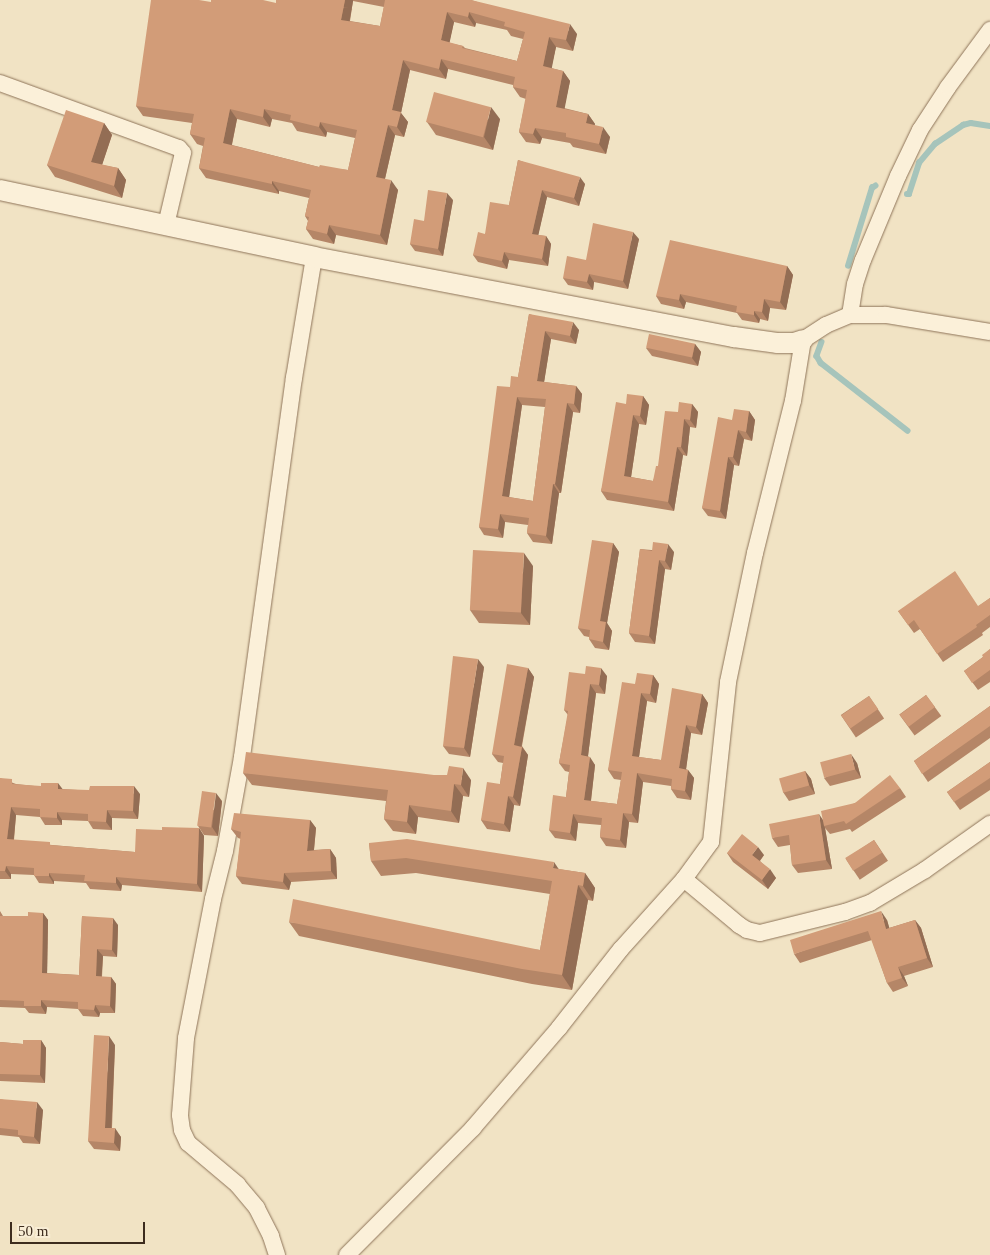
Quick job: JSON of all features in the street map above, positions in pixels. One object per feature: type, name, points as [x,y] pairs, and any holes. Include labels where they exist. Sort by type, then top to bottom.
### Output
[{"type":"street","points":[[850,315],[855,284],[863,260],[898,176],[920,130],[948,87],[990,30]]},
{"type":"street","points":[[0,83],[179,148],[183,154],[166,225]]},
{"type":"street","points":[[0,190],[314,257],[762,342],[794,343],[803,340],[826,325],[850,315],[886,315],[990,332]]},
{"type":"street","points":[[277,1255],[271,1236],[257,1208],[238,1185],[188,1143],[184,1138],[180,1115],[186,1038],[213,899],[225,851],[242,756],[294,378],[314,257]]},
{"type":"street","points":[[348,1255],[463,1139],[559,1028],[621,949],[684,879],[711,842],[728,682],[754,553],[792,401],[803,340]]},
{"type":"street","points":[[684,879],[738,925],[747,930],[760,933],[845,912],[870,903],[925,870],[990,824]]},
{"type":"building","points":[[151,0],[199,0],[211,2],[211,0],[263,0],[276,3],[276,0],[345,0],[341,20],[380,26],[385,0],[471,0],[570,24],[566,40],[549,37],[543,66],[563,71],[556,107],[588,114],[586,123],[603,127],[599,144],[566,137],[566,133],[535,128],[533,134],[519,132],[527,90],[513,87],[515,77],[441,59],[439,69],[403,60],[392,110],[401,112],[397,127],[388,125],[376,177],[391,180],[380,235],[329,225],[327,234],[306,229],[309,217],[305,216],[311,190],[272,181],[272,184],[199,168],[205,138],[190,134],[194,114],[136,106]],"holes":[[[447,12],[468,17],[469,12],[505,22],[504,26],[525,32],[517,61],[462,48],[463,46],[441,40]],[[230,109],[263,117],[264,109],[291,115],[290,120],[319,127],[320,122],[357,130],[348,170],[320,165],[319,167],[223,143]]]},
{"type":"building","points":[[434,92],[491,107],[483,137],[426,122]]},
{"type":"building","points":[[66,110],[104,123],[91,162],[118,168],[114,186],[47,165]]},
{"type":"building","points":[[518,160],[580,177],[574,198],[542,190],[532,234],[546,236],[542,259],[504,252],[502,261],[473,255],[478,232],[485,234],[490,202],[509,205]]},
{"type":"building","points":[[428,190],[447,193],[438,249],[410,244],[414,219],[424,221]]},
{"type":"building","points":[[593,223],[633,232],[623,281],[589,274],[587,282],[563,278],[567,256],[586,260]]},
{"type":"building","points":[[670,240],[787,266],[780,302],[764,299],[762,312],[754,311],[754,315],[736,312],[737,306],[680,294],[679,300],[656,296]]},
{"type":"building","points":[[529,314],[573,322],[570,336],[545,331],[537,381],[576,386],[574,404],[567,403],[546,536],[527,533],[529,518],[500,514],[498,529],[479,527],[497,386],[510,387],[511,376],[518,377]],"holes":[[[517,397],[546,399],[533,501],[502,496]]]},
{"type":"building","points":[[649,334],[695,344],[692,357],[646,348]]},
{"type":"building","points":[[627,394],[643,396],[640,416],[633,415],[624,476],[653,481],[656,466],[658,466],[665,411],[678,412],[679,402],[692,404],[690,420],[684,419],[681,447],[677,447],[668,502],[601,491],[616,402],[626,404]]},
{"type":"building","points":[[734,409],[749,411],[746,432],[738,430],[733,457],[728,457],[720,511],[702,508],[718,417],[732,420]]},
{"type":"building","points":[[592,540],[613,543],[600,621],[606,622],[603,642],[589,639],[590,630],[578,628]]},
{"type":"building","points":[[653,542],[668,544],[665,561],[659,560],[649,636],[629,633],[640,549],[652,551]]},
{"type":"building","points":[[473,550],[524,553],[521,613],[470,610]]},
{"type":"building","points":[[955,571],[978,606],[990,598],[990,615],[976,625],[977,627],[937,654],[914,620],[908,625],[898,611]]},
{"type":"building","points":[[990,649],[990,670],[972,683],[964,671],[983,657],[982,655]]},
{"type":"building","points":[[453,656],[478,659],[464,748],[443,746]]},
{"type":"building","points":[[507,664],[528,668],[514,745],[522,747],[513,797],[508,796],[504,824],[481,820],[487,782],[500,784],[504,756],[492,754]]},
{"type":"building","points":[[586,666],[601,668],[599,685],[590,684],[584,730],[581,755],[590,757],[584,800],[617,804],[622,772],[608,770],[622,682],[635,684],[637,673],[653,675],[650,694],[641,693],[632,756],[661,760],[672,688],[702,694],[696,727],[686,725],[679,768],[688,770],[685,791],[671,789],[672,779],[637,773],[632,814],[623,813],[620,840],[600,837],[602,818],[573,814],[570,833],[549,830],[553,795],[566,797],[570,765],[559,763],[568,711],[564,710],[569,672],[585,674]]},
{"type":"building","points":[[926,695],[935,707],[909,727],[900,715]]},
{"type":"building","points":[[869,696],[878,709],[850,729],[841,716]]},
{"type":"building","points":[[990,706],[990,726],[922,774],[914,761]]},
{"type":"building","points":[[246,752],[434,775],[447,775],[449,766],[463,768],[461,785],[454,784],[451,811],[409,805],[407,822],[384,819],[388,790],[243,773]]},
{"type":"building","points":[[851,754],[855,769],[824,778],[820,762]]},
{"type":"building","points":[[990,762],[990,778],[954,802],[947,792]]},
{"type":"building","points":[[805,771],[809,785],[783,793],[779,778]]},
{"type":"building","points":[[890,775],[900,788],[846,824],[844,821],[824,826],[821,811],[855,803]]},
{"type":"building","points":[[0,778],[12,779],[12,784],[41,786],[41,783],[58,783],[58,789],[89,790],[90,786],[134,786],[133,811],[107,810],[106,822],[88,821],[88,814],[57,812],[57,818],[40,817],[40,809],[11,807],[7,839],[50,842],[50,845],[135,852],[136,829],[162,830],[162,827],[199,828],[197,884],[116,877],[116,883],[84,881],[85,875],[49,873],[49,876],[34,876],[34,868],[6,866],[5,871],[0,871]]},
{"type":"building","points":[[202,791],[216,793],[211,828],[197,826]]},
{"type":"building","points":[[234,813],[310,820],[307,851],[330,849],[331,871],[284,873],[283,882],[236,876],[241,832],[231,829]]},
{"type":"building","points":[[819,814],[826,860],[792,865],[789,835],[772,838],[769,824]]},
{"type":"building","points":[[742,834],[758,847],[752,855],[770,869],[762,880],[727,853]]},
{"type":"building","points":[[407,839],[554,862],[553,868],[585,873],[583,886],[578,885],[562,975],[522,969],[289,922],[293,899],[540,950],[552,881],[406,858],[371,861],[369,843]]},
{"type":"building","points":[[874,840],[882,853],[853,871],[845,858]]},
{"type":"building","points":[[881,911],[886,929],[915,920],[927,958],[898,967],[902,978],[887,983],[868,931],[794,954],[790,940]]},
{"type":"building","points":[[28,912],[43,913],[42,973],[79,975],[82,916],[113,918],[112,950],[97,949],[96,976],[111,977],[110,1006],[95,1005],[94,1010],[78,1009],[78,1002],[41,1000],[41,1006],[24,1006],[24,1001],[0,1000],[0,916],[28,916]]},
{"type":"building","points":[[94,1035],[109,1036],[105,1128],[115,1128],[114,1143],[88,1141]]},
{"type":"building","points":[[23,1040],[41,1040],[40,1075],[0,1074],[0,1042],[23,1044]]},
{"type":"building","points":[[0,1099],[37,1102],[34,1137],[18,1135],[18,1130],[0,1128]]},
{"type":"waterway","points":[[907,194],[909,194],[919,163],[935,144],[963,125],[971,123],[990,126]]},
{"type":"waterway","points":[[848,266],[872,188],[875,186]]},
{"type":"waterway","points":[[822,342],[817,356],[821,363],[908,431]]}]
